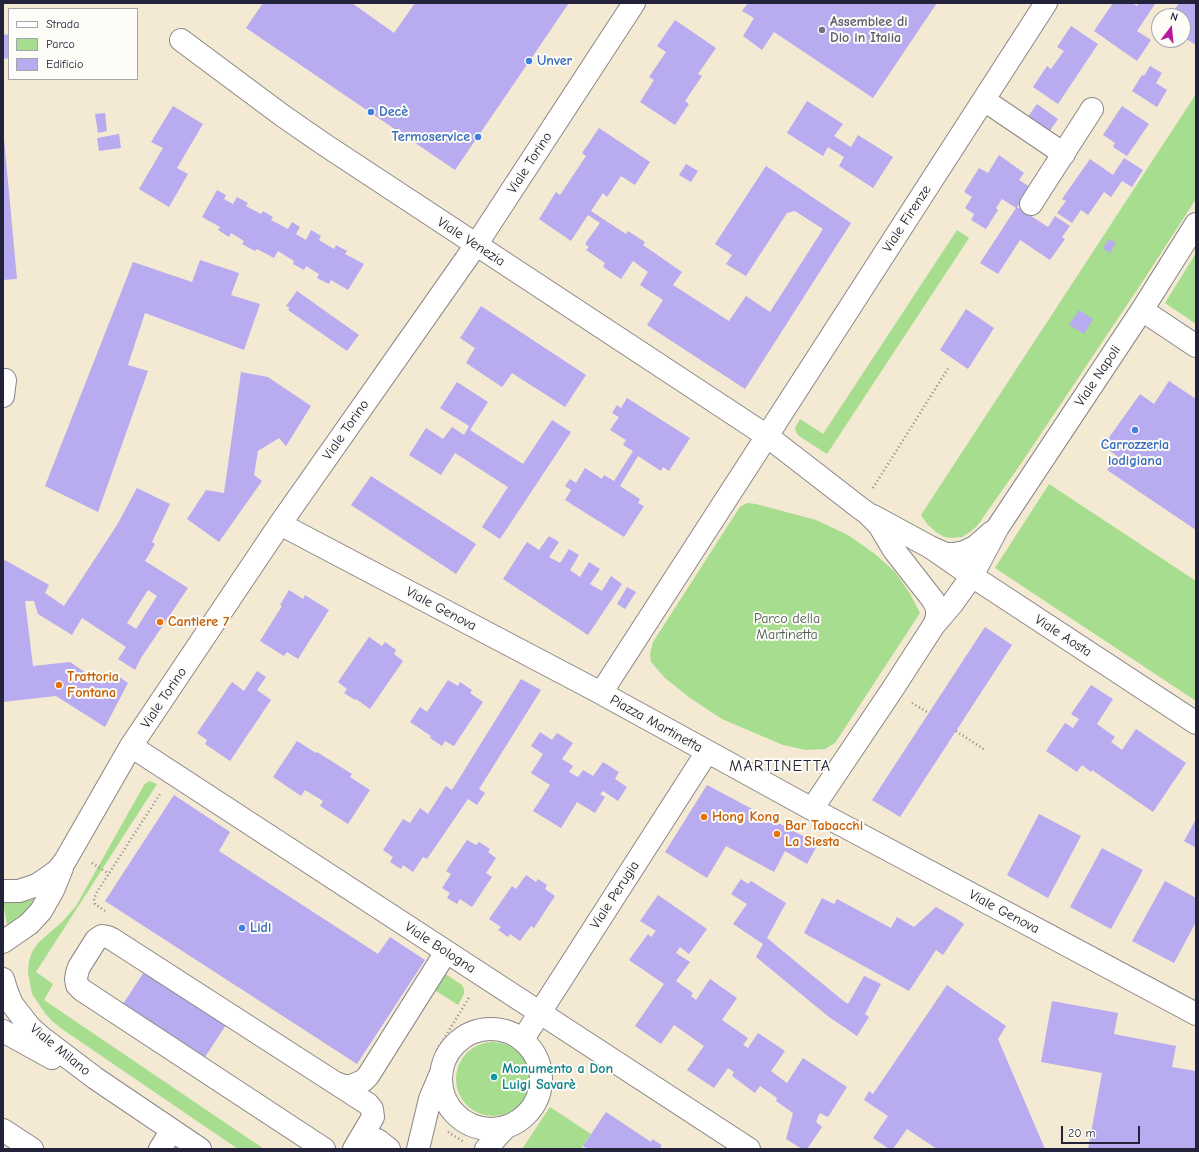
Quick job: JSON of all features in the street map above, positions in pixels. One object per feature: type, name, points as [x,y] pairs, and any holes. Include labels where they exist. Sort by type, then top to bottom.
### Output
[{"type":"street","name":"Viale Torino","points":[[3,942],[29,924],[41,911],[53,890],[65,861],[131,746],[280,524],[476,245],[634,3]]},
{"type":"street","name":"Viale Firenze","points":[[768,436],[1046,3]]},
{"type":"street","name":"Viale Venezia","points":[[181,40],[283,116],[325,145],[768,436]]},
{"type":"street","points":[[984,100],[1064,154]]},
{"type":"street","points":[[1030,204],[1092,109]]},
{"type":"street","name":"Viale Napoli","points":[[972,576],[998,527],[1142,310],[1196,224]]},
{"type":"street","points":[[1142,310],[1196,346]]},
{"type":"street","points":[[768,436],[863,510],[879,525],[894,550],[933,600],[937,608],[937,617],[934,625]]},
{"type":"street","name":"Piazza Martinetta","points":[[768,436],[601,693],[812,809]]},
{"type":"street","points":[[863,510],[930,547]]},
{"type":"street","name":"Viale Genova","points":[[280,524],[601,693]]},
{"type":"street","name":"Viale Napoli","points":[[930,547],[946,554],[964,552],[975,547],[998,527]]},
{"type":"street","name":"Viale Aosta","points":[[930,547],[1196,723]]},
{"type":"street","points":[[812,809],[934,625],[952,604],[972,576]]},
{"type":"street","name":"Viale Bologna","points":[[131,746],[749,1149]]},
{"type":"street","name":"Viale Perugia","points":[[522,1039],[707,752]]},
{"type":"street","name":"Viale Genova","points":[[812,809],[1196,1014]]},
{"type":"street","name":"Viale Torino","points":[[3,891],[19,891],[38,885],[57,871],[65,861]]},
{"type":"street","points":[[324,1149],[82,990],[76,979],[79,967],[96,940],[102,936],[112,939],[368,1104],[372,1109],[373,1117],[356,1145]]},
{"type":"street","points":[[336,1083],[344,1086],[351,1086],[363,1081],[368,1076],[446,952]]},
{"type":"street","name":"Viale Milano","points":[[3,979],[12,1004],[29,1026],[41,1037],[95,1078],[200,1149]]},
{"type":"street","points":[[418,1149],[430,1099],[446,1056],[452,1047],[455,1043],[469,1034],[484,1029],[501,1029],[516,1035],[529,1045],[538,1060],[542,1076],[540,1093],[532,1108],[520,1120],[505,1128],[486,1149]]},
{"type":"street","name":"Viale Milano","points":[[3,1031],[41,1053],[95,1078]]},
{"type":"street","points":[[441,1072],[441,1088],[447,1103],[457,1116],[471,1126],[488,1129],[505,1128]]},
{"type":"street","points":[[3,1130],[32,1149]]},
{"type":"street","points":[[160,1149],[172,1130]]},
{"type":"street","points":[[356,1145],[363,1138],[368,1137],[379,1141],[389,1149]]},
{"type":"path","points":[[863,510],[949,367]]},
{"type":"path","points":[[956,731],[985,750]]},
{"type":"path","points":[[104,936],[108,915],[96,904],[94,899],[97,892],[174,774]]},
{"type":"green space","points":[[1196,94],[1196,199],[1020,465],[977,526],[962,537],[944,537],[928,525],[921,515]]},
{"type":"green space","points":[[957,230],[969,238],[827,454],[799,436],[795,428],[800,419],[823,434]]},
{"type":"green space","points":[[1196,253],[1196,324],[1165,303]]},
{"type":"green space","points":[[1049,484],[1196,581],[1196,701],[995,568]]},
{"type":"green space","name":"Parco della Martinetta","points":[[747,503],[816,520],[848,535],[875,554],[895,572],[909,592],[920,613],[835,743],[825,749],[806,750],[783,745],[722,719],[690,698],[665,678],[651,662],[650,654],[653,642],[740,507]]},
{"type":"green space","points":[[149,781],[157,784],[36,972],[53,984],[44,1000],[264,1149],[238,1149],[62,1029],[45,1013],[32,994],[28,972],[32,952],[38,943],[63,921],[76,906],[144,785]]},
{"type":"green space","points":[[39,898],[25,913],[7,924],[3,902],[26,901]]},
{"type":"green space","points":[[444,973],[462,985],[464,989],[464,994],[458,1005],[433,989]]},
{"type":"green space","points":[[493,1042],[514,1048],[524,1058],[530,1079],[524,1100],[514,1110],[493,1116],[472,1110],[462,1100],[456,1079],[462,1058],[472,1048]]},
{"type":"green space","points":[[550,1107],[591,1134],[581,1149],[522,1149]]},
{"type":"building","points":[[263,3],[352,3],[394,33],[415,3],[569,3],[455,170],[246,28]]},
{"type":"building","points":[[748,3],[937,3],[873,98],[774,32],[762,50],[743,36],[754,18],[742,11]]},
{"type":"building","points":[[1113,3],[1132,3],[1137,6],[1139,3],[1155,4],[1137,31],[1151,40],[1137,61],[1094,31]]},
{"type":"building","points":[[1179,3],[1196,3],[1196,45],[1191,42],[1191,8],[1176,8]]},
{"type":"building","points":[[675,20],[716,48],[698,74],[702,76],[685,101],[689,104],[675,125],[640,102],[654,80],[649,77],[666,52],[657,46]]},
{"type":"building","points":[[1071,26],[1098,44],[1058,104],[1033,87],[1047,66],[1051,69],[1064,51],[1057,47]]},
{"type":"building","points":[[8,34],[8,58],[3,59],[3,35]]},
{"type":"building","points":[[1150,66],[1162,73],[1156,83],[1167,90],[1157,107],[1132,91],[1142,75],[1144,76]]},
{"type":"building","points":[[807,101],[843,124],[834,136],[851,147],[858,135],[893,157],[873,188],[839,166],[844,157],[828,147],[823,156],[787,133]]},
{"type":"building","points":[[1037,104],[1058,119],[1049,132],[1027,118]]},
{"type":"building","points":[[173,106],[203,124],[177,168],[188,174],[169,207],[139,189],[163,148],[151,142]]},
{"type":"building","points":[[1122,106],[1149,124],[1127,156],[1113,147],[1115,143],[1103,135]]},
{"type":"building","points":[[105,113],[107,131],[98,133],[95,114]]},
{"type":"building","points":[[599,128],[650,162],[635,185],[621,176],[607,197],[603,193],[591,211],[626,234],[628,231],[645,242],[643,245],[682,272],[673,285],[729,321],[746,296],[770,312],[823,229],[795,211],[787,213],[746,276],[726,264],[732,255],[715,244],[766,166],[851,223],[745,389],[647,325],[663,300],[640,285],[648,272],[633,261],[621,279],[603,267],[605,263],[586,250],[589,247],[585,244],[600,223],[588,215],[571,241],[539,219],[556,192],[560,195],[586,156],[582,153]]},
{"type":"building","points":[[119,134],[121,148],[99,151],[97,138]]},
{"type":"building","points":[[3,139],[17,279],[3,280]]},
{"type":"building","points":[[999,155],[1024,173],[1019,180],[1030,187],[1017,207],[1048,227],[1055,216],[1070,226],[1062,237],[1065,239],[1050,260],[1020,240],[998,274],[980,263],[1016,208],[1002,199],[996,208],[998,210],[986,229],[971,220],[974,214],[965,208],[972,197],[964,192],[979,168],[988,173]]},
{"type":"building","points":[[1124,158],[1143,170],[1132,187],[1122,181],[1111,197],[1104,192],[1088,215],[1081,210],[1072,223],[1057,213],[1066,201],[1062,199],[1090,159],[1113,175]]},
{"type":"building","points":[[686,164],[698,171],[691,182],[679,175]]},
{"type":"building","points":[[217,190],[226,195],[224,199],[233,204],[237,197],[248,203],[246,206],[261,214],[263,211],[273,217],[271,220],[288,229],[292,222],[300,227],[296,234],[306,240],[311,230],[321,236],[319,240],[334,249],[336,245],[347,251],[345,254],[364,264],[348,290],[331,280],[329,284],[317,278],[319,274],[306,266],[304,270],[293,264],[294,261],[278,251],[274,258],[257,249],[255,251],[242,244],[244,241],[231,233],[229,237],[218,230],[220,227],[202,217]]},
{"type":"building","points":[[1109,239],[1116,243],[1110,253],[1103,248]]},
{"type":"building","points":[[200,260],[239,273],[231,295],[260,304],[244,350],[145,313],[128,365],[148,371],[98,512],[45,486],[133,262],[192,282]]},
{"type":"building","points":[[297,291],[359,335],[347,351],[288,310],[290,308],[286,306]]},
{"type":"building","points":[[481,306],[586,375],[565,407],[512,373],[502,387],[466,363],[475,348],[460,338]]},
{"type":"building","points":[[966,309],[994,328],[968,369],[940,350]]},
{"type":"building","points":[[1079,310],[1093,319],[1084,334],[1069,325]]},
{"type":"building","points":[[241,372],[268,377],[311,406],[286,446],[279,438],[258,451],[254,475],[262,481],[219,542],[187,519],[206,490],[224,493]]},
{"type":"building","points":[[1169,381],[1196,399],[1196,530],[1107,470],[1117,456],[1103,446],[1140,394],[1154,404]]},
{"type":"building","points":[[457,382],[488,402],[470,430],[523,464],[552,420],[571,432],[500,539],[482,527],[508,487],[455,453],[441,475],[409,455],[426,428],[443,439],[452,427],[464,435],[469,426],[440,408]]},
{"type":"building","points":[[627,398],[690,438],[669,471],[663,467],[661,471],[638,456],[620,486],[640,499],[638,503],[644,506],[624,537],[565,500],[571,490],[565,486],[570,479],[576,483],[585,468],[602,479],[604,475],[614,481],[633,451],[623,445],[626,440],[610,430],[619,417],[612,413],[617,405],[621,408]]},
{"type":"building","points":[[371,476],[476,544],[456,574],[351,505]]},
{"type":"building","points":[[137,488],[170,504],[152,542],[155,544],[145,561],[188,588],[141,658],[135,670],[118,659],[126,647],[82,618],[72,635],[38,614],[34,601],[25,601],[33,666],[70,662],[102,684],[111,671],[128,683],[105,727],[56,696],[3,702],[3,562],[5,560],[49,585],[45,593],[64,606],[117,525]],"holes":[[[148,590],[157,596],[136,629],[127,623]]]},
{"type":"building","points":[[549,536],[559,542],[549,557],[560,563],[569,549],[579,555],[570,570],[580,577],[589,562],[600,569],[590,584],[602,591],[611,576],[622,584],[588,635],[503,579],[527,542],[539,550]]},
{"type":"building","points":[[627,587],[636,592],[625,609],[617,604]]},
{"type":"building","points":[[289,590],[303,599],[305,595],[329,610],[298,659],[287,652],[284,656],[260,641],[282,606],[280,605]]},
{"type":"building","points":[[985,627],[1012,645],[900,817],[872,800]]},
{"type":"building","points":[[369,637],[382,646],[385,642],[396,650],[394,654],[403,661],[370,709],[344,693],[347,689],[338,682]]},
{"type":"building","points":[[257,671],[266,677],[257,690],[271,700],[230,761],[205,744],[207,740],[197,733],[232,682],[244,691]]},
{"type":"building","points":[[521,679],[541,690],[479,789],[485,793],[477,805],[468,799],[427,859],[423,857],[413,872],[403,865],[401,869],[390,862],[393,857],[383,850],[403,819],[410,823],[420,808],[428,814],[446,786],[452,790]]},
{"type":"building","points":[[448,680],[458,686],[460,682],[472,690],[470,693],[483,702],[454,746],[445,741],[442,746],[430,738],[431,736],[410,722],[420,707],[427,712]]},
{"type":"building","points":[[1091,685],[1113,699],[1097,724],[1115,737],[1111,742],[1122,750],[1136,729],[1186,763],[1153,812],[1092,770],[1091,772],[1082,765],[1077,772],[1046,751],[1065,723],[1073,728],[1079,719],[1071,714]]},
{"type":"building","points":[[540,732],[552,740],[557,733],[573,743],[562,759],[573,766],[569,772],[578,777],[583,770],[593,776],[603,762],[619,772],[615,779],[627,787],[618,801],[603,791],[600,794],[605,797],[595,813],[577,802],[561,828],[533,811],[550,785],[531,773],[543,754],[531,746]]},
{"type":"building","points":[[297,741],[352,774],[350,777],[370,790],[348,824],[320,806],[323,801],[305,790],[301,796],[273,777]]},
{"type":"building","points":[[707,785],[818,844],[807,864],[785,851],[774,872],[726,846],[707,878],[665,852]]},
{"type":"building","name":"Lidl","points":[[174,795],[230,832],[219,851],[378,954],[390,937],[425,960],[357,1064],[105,901]]},
{"type":"building","points":[[1039,814],[1081,836],[1048,898],[1007,875]]},
{"type":"building","points":[[1196,819],[1196,848],[1184,841]]},
{"type":"building","points":[[467,840],[476,845],[479,842],[490,849],[488,852],[496,858],[486,873],[492,877],[472,907],[460,899],[457,904],[447,898],[450,893],[442,888],[451,874],[446,871]]},
{"type":"building","points":[[1102,848],[1143,870],[1111,929],[1070,907]]},
{"type":"building","points":[[526,875],[536,882],[538,879],[547,885],[545,889],[555,896],[534,928],[531,926],[520,941],[510,934],[508,937],[498,930],[501,927],[489,919],[512,886],[516,889]]},
{"type":"building","points":[[741,879],[748,884],[751,881],[786,903],[767,938],[841,999],[848,1004],[864,976],[881,984],[865,1014],[869,1017],[857,1036],[829,1017],[756,957],[763,944],[733,924],[747,904],[731,894]]},
{"type":"building","points":[[1165,881],[1196,898],[1196,922],[1174,963],[1132,941]]},
{"type":"building","points":[[658,895],[707,929],[689,954],[680,947],[676,953],[690,962],[676,981],[693,993],[691,996],[696,1000],[710,979],[737,998],[722,1020],[748,1038],[743,1045],[748,1048],[758,1033],[785,1051],[771,1071],[787,1083],[803,1058],[847,1087],[828,1117],[820,1113],[816,1122],[822,1127],[807,1149],[802,1149],[786,1139],[793,1113],[776,1101],[777,1098],[760,1086],[755,1093],[732,1076],[734,1072],[728,1068],[714,1088],[687,1070],[704,1046],[674,1025],[661,1044],[635,1026],[664,984],[629,960],[648,934],[651,937],[656,931],[640,921]]},
{"type":"building","points":[[822,898],[834,904],[837,899],[891,928],[897,917],[914,927],[936,907],[964,924],[943,955],[936,950],[909,991],[804,933]]},
{"type":"building","points":[[144,972],[226,1025],[205,1057],[123,1004]]},
{"type":"building","points":[[947,985],[1006,1026],[998,1039],[1045,1149],[937,1149],[907,1129],[893,1149],[889,1149],[873,1138],[888,1116],[864,1100],[869,1091],[873,1094]]},
{"type":"building","points":[[1052,1001],[1118,1013],[1114,1034],[1176,1046],[1172,1067],[1196,1071],[1196,1149],[1088,1149],[1102,1073],[1041,1062]]},
{"type":"building","points":[[606,1112],[651,1142],[652,1139],[662,1145],[660,1147],[663,1149],[588,1149],[583,1146]]},
{"type":"place","name":"Assemblee di Dio in Italia","points":[[822,30]]},
{"type":"place","name":"Unver","points":[[529,61]]},
{"type":"place","name":"Decè","points":[[371,112]]},
{"type":"place","name":"Termoservice","points":[[478,137]]},
{"type":"place","name":"Carrozzeria lodigiana","points":[[1135,430]]},
{"type":"place","name":"Cantiere 7","points":[[160,622]]},
{"type":"place","name":"Trattoria Fontana","points":[[59,685]]},
{"type":"place","name":"Hong Kong","points":[[704,817]]},
{"type":"place","name":"Bar Tabacchi La Siesta","points":[[777,834]]},
{"type":"place","name":"Lidl","points":[[242,928]]},
{"type":"place","name":"Monumento a Don Luigi Savarè","points":[[494,1077]]},
{"type":"district","name":"MARTINETTA","points":[[780,766]]}]
